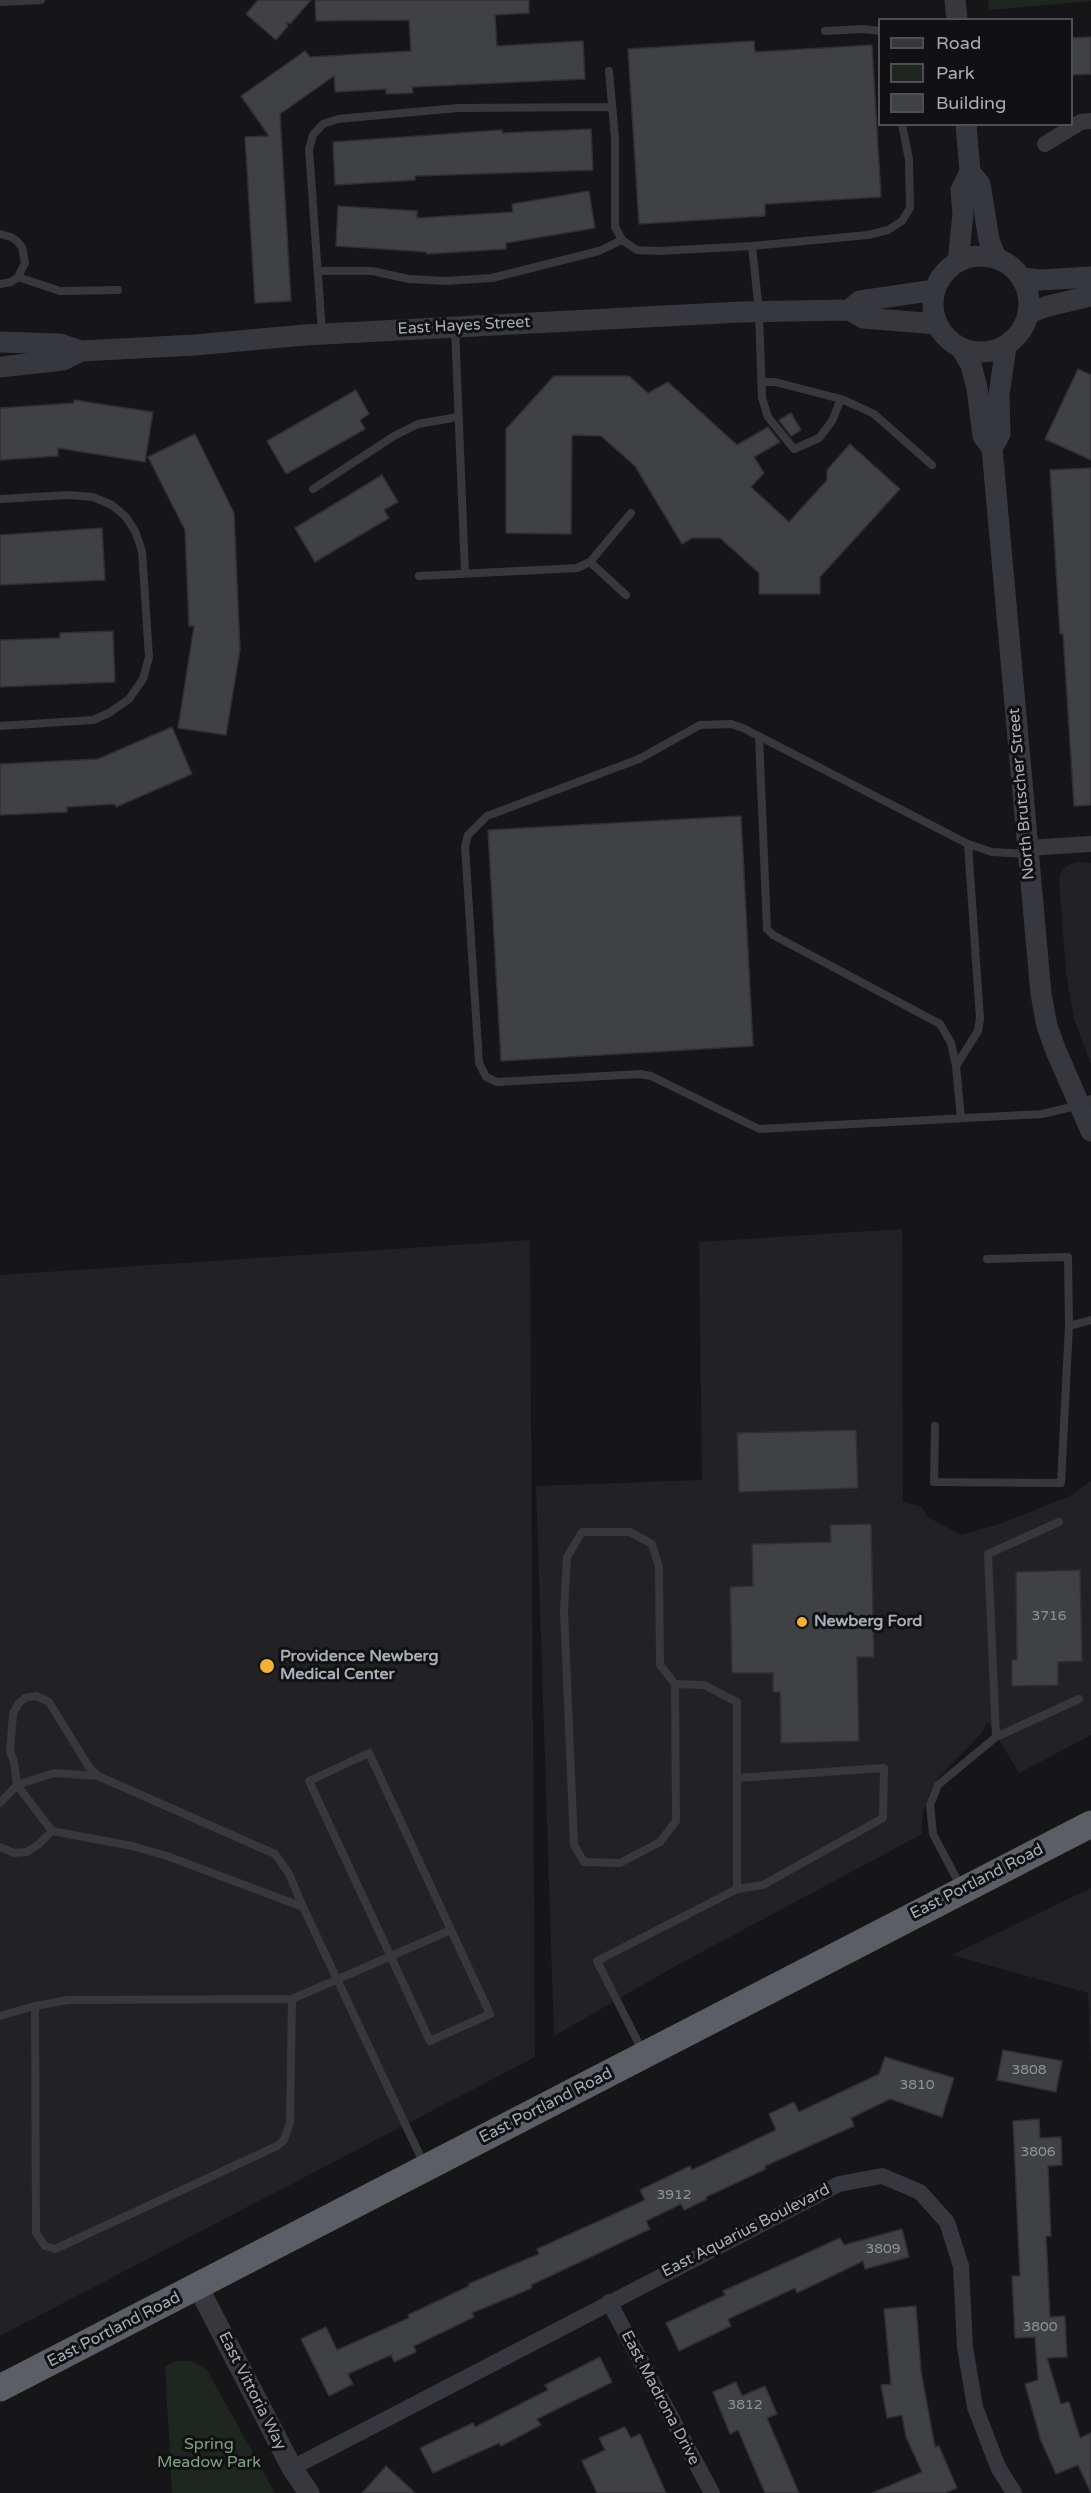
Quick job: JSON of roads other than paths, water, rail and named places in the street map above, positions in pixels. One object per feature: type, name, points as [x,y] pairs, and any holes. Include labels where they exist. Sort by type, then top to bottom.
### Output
[{"type":"highway","name":"East Portland Road","points":[[0,2388],[1091,1824]]},
{"type":"street","points":[[955,0],[957,18]]},
{"type":"street","points":[[1045,144],[1080,122],[1091,121]]},
{"type":"street","points":[[958,262],[963,214],[961,190],[970,172],[966,126]]},
{"type":"street","points":[[970,172],[980,184],[989,240],[996,258]]},
{"type":"street","points":[[976,257],[996,258],[1006,263],[1022,278],[1029,296],[1029,313],[1023,328],[1005,346],[997,350],[976,352],[961,348],[952,342],[938,324],[933,305],[935,290],[945,273],[958,262],[976,257]]},
{"type":"street","points":[[1022,278],[1091,277]]},
{"type":"street","name":"East Hayes Street","points":[[849,310],[860,300],[935,290]]},
{"type":"street","points":[[1029,313],[1047,306],[1091,296]]},
{"type":"street","name":"East Hayes Street","points":[[0,342],[60,344],[81,351],[195,345],[322,334],[759,312],[849,310],[863,318],[938,324]]},
{"type":"street","name":"North Brutscher Street","points":[[992,448],[1000,434],[999,395],[1005,346]]},
{"type":"street","name":"North Brutscher Street","points":[[961,348],[971,365],[977,388],[983,436],[992,448],[1041,994],[1047,1026],[1056,1052],[1085,1102],[1091,1131]]},
{"type":"street","name":"East Hayes Street","points":[[0,368],[63,360],[81,351]]},
{"type":"street","points":[[1028,851],[1091,844]]},
{"type":"street","name":"East Aquarius Boulevard","points":[[292,2468],[838,2184],[882,2176],[920,2192],[947,2222],[961,2266],[965,2347],[975,2407],[998,2467],[1014,2493]]},
{"type":"street","name":"East Vittoria Way","points":[[198,2287],[292,2468],[309,2493]]},
{"type":"street","name":"East Madrona Drive","points":[[609,2302],[712,2493]]},
{"type":"lane","points":[[0,2],[41,0]]},
{"type":"lane","points":[[825,31],[864,29],[878,31]]},
{"type":"lane","points":[[609,71],[615,138],[615,227],[622,240],[638,250],[752,246],[868,235],[888,230],[902,221],[910,208],[909,160],[902,126]]},
{"type":"lane","points":[[322,334],[309,149],[314,135],[323,124],[338,119],[458,108],[612,107]]},
{"type":"lane","points":[[0,234],[11,237],[22,248],[25,263],[18,277],[11,282],[0,284]]},
{"type":"lane","points":[[318,271],[372,271],[410,279],[446,281],[492,278],[599,251],[622,240]]},
{"type":"lane","points":[[752,246],[759,312],[762,398],[768,417],[794,449],[819,438],[832,422],[841,399]]},
{"type":"lane","points":[[18,277],[60,291],[118,290]]},
{"type":"lane","points":[[455,327],[465,573]]},
{"type":"lane","points":[[761,382],[776,382],[841,399],[873,414],[932,465]]},
{"type":"lane","points":[[313,489],[394,435],[418,424],[458,417]]},
{"type":"lane","points":[[0,499],[69,495],[93,497],[112,505],[126,517],[135,531],[142,551],[149,657],[143,680],[129,699],[109,713],[93,720],[0,726]]},
{"type":"lane","points":[[419,576],[577,568],[590,562],[631,513]]},
{"type":"lane","points":[[590,562],[626,595]]},
{"type":"lane","points":[[1028,851],[992,852],[968,844],[743,728],[730,724],[700,725],[639,759],[487,816],[474,827],[468,836],[465,846],[479,1063],[486,1077],[497,1082],[640,1074],[651,1076],[759,1129],[1042,1114],[1085,1102]]},
{"type":"lane","points":[[759,736],[766,929],[773,935],[940,1024],[951,1043],[956,1066],[961,1118]]},
{"type":"lane","points":[[956,1066],[978,1031],[980,1019],[968,844]]},
{"type":"lane","points":[[935,1426],[934,1482],[1061,1483],[1069,1326],[1068,1257],[987,1259]]},
{"type":"lane","points":[[1069,1326],[1091,1320]]},
{"type":"lane","points":[[996,1737],[988,1554],[1059,1522]]},
{"type":"lane","points":[[675,1683],[676,1821],[660,1842],[620,1863],[584,1862],[574,1845],[564,1610],[567,1557],[582,1532],[630,1532],[652,1544],[659,1567],[660,1665],[675,1683],[704,1685],[737,1702],[737,1890]]},
{"type":"lane","points":[[98,1776],[89,1767],[49,1702],[36,1696],[25,1698],[18,1704],[13,1714],[10,1752],[14,1761],[17,1785],[52,1831],[132,1846],[167,1856],[303,1907]]},
{"type":"lane","points":[[962,1890],[933,1834],[930,1805],[938,1785],[996,1737],[1079,1698]]},
{"type":"lane","points":[[369,1753],[490,2014],[430,2042],[391,1958],[309,1781],[369,1753]]},
{"type":"lane","points":[[644,2055],[597,1961],[737,1890],[763,1885],[883,1818],[884,1768],[737,1778]]},
{"type":"lane","points":[[0,1803],[17,1785],[54,1773],[98,1776],[275,1854],[289,1874],[336,1981],[426,2168]]},
{"type":"lane","points":[[0,1847],[14,1853],[27,1852],[52,1831]]},
{"type":"lane","points":[[0,2016],[34,2006],[68,2000],[292,1999],[391,1958],[451,1930]]},
{"type":"lane","points":[[34,2006],[36,2233],[40,2243],[50,2249],[55,2249],[266,2151],[284,2140],[290,2122],[292,1999]]},
{"type":"place","name":"Newberg Ford","points":[[802,1622]]},
{"type":"place","name":"Providence Newberg Medical Center","points":[[267,1666]]},
{"type":"park label","name":"Spring Meadow Park","points":[[209,2454]]}]
